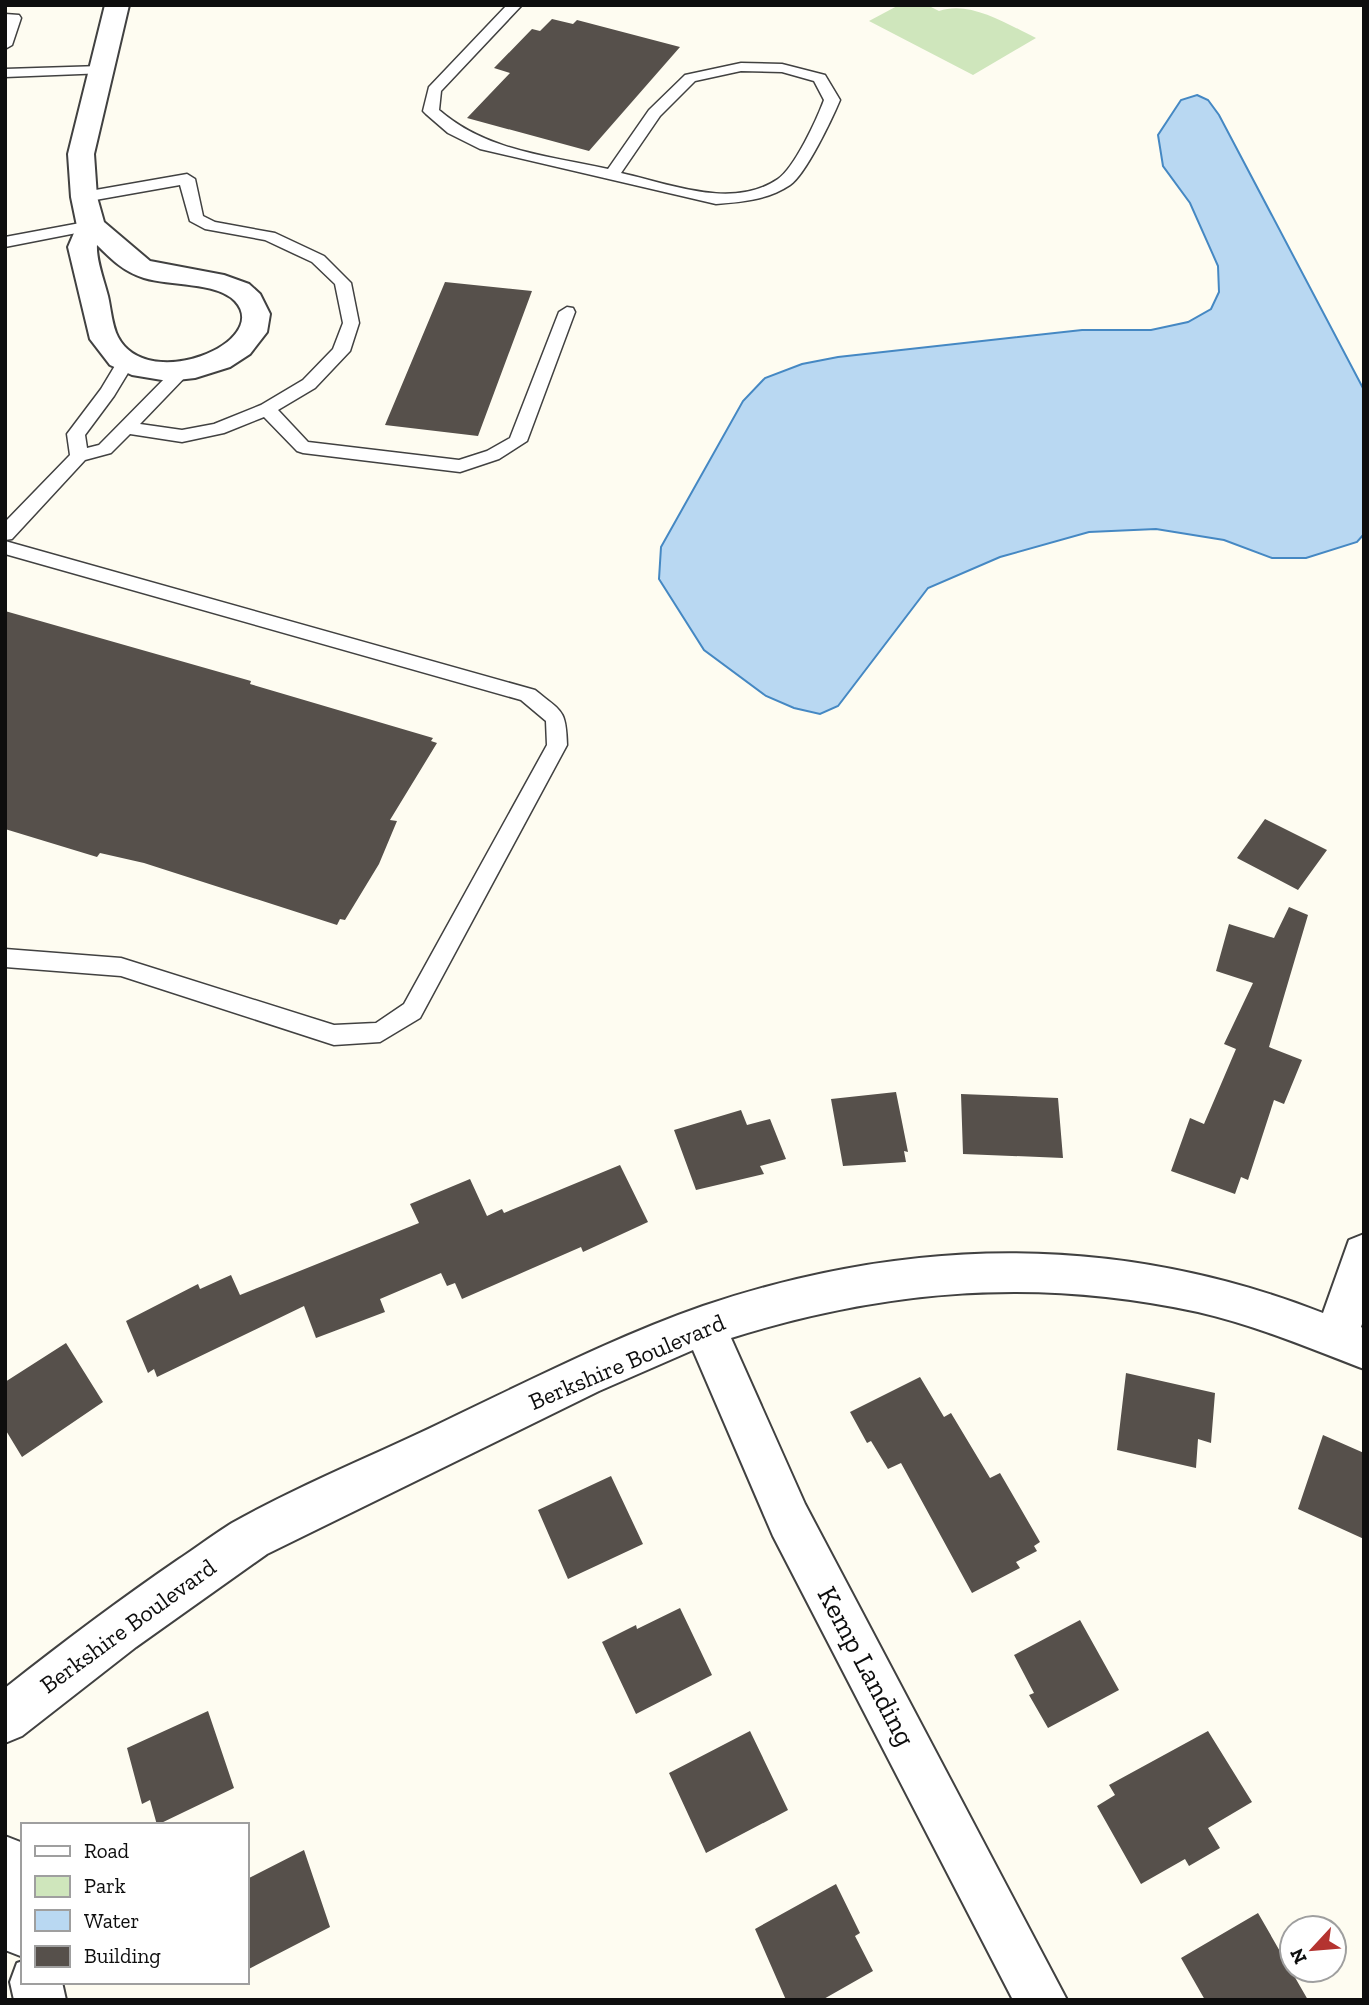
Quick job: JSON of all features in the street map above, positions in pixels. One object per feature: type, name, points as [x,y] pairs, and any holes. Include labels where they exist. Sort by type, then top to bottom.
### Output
[{"type":"street","points":[[91,226],[107,237],[126,259],[142,269],[172,277],[221,282],[240,291],[254,304],[257,321],[248,337],[235,351],[218,362],[180,373],[145,370],[125,363],[111,352],[93,301],[82,247],[91,226],[83,197],[81,154],[117,5]]},
{"type":"street","points":[[1350,1343],[1364,1253]]},
{"type":"street","name":"Berkshire Boulevard","points":[[5,1719],[123,1625],[249,1539],[599,1369],[704,1326],[828,1290],[957,1270],[1033,1269],[1125,1276],[1234,1300],[1350,1343]]},
{"type":"street","name":"Kemp Landing","points":[[704,1326],[789,1520],[1041,2000]]},
{"type":"street","points":[[5,1861],[21,1923]]},
{"type":"lane","points":[[515,5],[434,89],[431,111],[453,130],[485,146],[716,199],[753,196],[786,181],[820,130],[832,100],[820,78],[782,68],[741,67],[690,78],[654,113],[612,175]]},
{"type":"lane","points":[[5,18],[14,18],[5,44]]},
{"type":"lane","points":[[5,73],[101,70]]},
{"type":"lane","points":[[83,197],[187,179],[196,218],[211,226],[269,236],[318,258],[344,283],[351,323],[341,351],[309,384],[267,409],[218,429],[182,436],[127,428]]},
{"type":"lane","points":[[5,242],[91,226]]},
{"type":"lane","points":[[267,409],[303,447],[460,466],[493,456],[518,441],[567,312]]},
{"type":"lane","points":[[79,456],[76,434],[108,392],[125,363]]},
{"type":"lane","points":[[5,534],[79,456],[105,449],[149,401],[180,373]]},
{"type":"lane","points":[[5,547],[528,695],[556,718],[557,745],[412,1011],[380,1032],[334,1035],[121,967],[5,958]]},
{"type":"green space","points":[[899,5],[927,5],[939,11],[951,8],[976,11],[1036,38],[973,75],[869,21]]},
{"type":"water","points":[[1197,95],[1208,100],[1219,115],[1364,390],[1364,534],[1357,542],[1306,558],[1272,558],[1224,540],[1156,529],[1089,532],[1000,557],[928,588],[838,706],[820,714],[794,708],[766,696],[704,650],[659,579],[661,547],[743,401],[765,378],[802,364],[838,357],[1082,330],[1151,330],[1188,322],[1211,309],[1219,292],[1218,266],[1190,203],[1163,166],[1158,135],[1181,100]]},
{"type":"building","points":[[552,19],[573,24],[577,20],[680,47],[589,151],[467,118],[510,73],[494,68],[532,29],[540,31]]},
{"type":"building","points":[[445,282],[532,291],[478,436],[385,425]]},
{"type":"building","points":[[5,611],[251,681],[250,684],[433,738],[431,741],[437,743],[390,820],[397,821],[379,864],[345,920],[340,919],[337,925],[144,863],[100,853],[97,857],[5,829]]},
{"type":"building","points":[[1265,819],[1327,850],[1298,890],[1237,858]]},
{"type":"building","points":[[1289,907],[1308,915],[1269,1047],[1302,1060],[1284,1104],[1274,1100],[1248,1180],[1241,1177],[1235,1194],[1171,1171],[1190,1118],[1204,1124],[1236,1049],[1224,1044],[1253,983],[1216,971],[1229,924],[1274,938]]},
{"type":"building","points":[[896,1092],[908,1152],[904,1151],[906,1162],[843,1166],[831,1099]]},
{"type":"building","points":[[961,1094],[1058,1098],[1063,1158],[963,1154]]},
{"type":"building","points":[[741,1110],[747,1125],[770,1119],[786,1159],[760,1166],[764,1174],[696,1190],[674,1130]]},
{"type":"building","points":[[620,1165],[648,1222],[583,1252],[581,1247],[462,1299],[455,1283],[447,1286],[441,1273],[380,1299],[385,1312],[316,1338],[304,1306],[157,1377],[154,1369],[148,1373],[126,1321],[198,1284],[200,1289],[231,1275],[240,1295],[419,1223],[410,1204],[470,1179],[487,1216],[502,1209],[504,1213]]},
{"type":"building","points":[[66,1343],[103,1402],[22,1457],[5,1429],[5,1382]]},
{"type":"building","points":[[1126,1373],[1215,1393],[1211,1443],[1198,1439],[1196,1468],[1117,1450]]},
{"type":"building","points":[[920,1377],[944,1417],[951,1413],[990,1478],[1000,1473],[1040,1542],[1034,1546],[1037,1551],[1016,1562],[1020,1568],[972,1593],[901,1463],[888,1469],[871,1441],[867,1443],[850,1412]]},
{"type":"building","points":[[1323,1435],[1364,1453],[1364,1539],[1298,1509]]},
{"type":"building","points":[[611,1476],[643,1544],[568,1579],[538,1510]]},
{"type":"building","points":[[680,1608],[712,1675],[636,1714],[602,1642]]},
{"type":"building","points":[[1080,1620],[1119,1690],[1048,1728],[1029,1695],[1034,1693],[1014,1655]]},
{"type":"building","points":[[208,1711],[234,1788],[156,1823],[150,1800],[142,1804],[127,1748]]},
{"type":"building","points":[[750,1731],[788,1810],[706,1853],[669,1773]]},
{"type":"building","points":[[1208,1731],[1252,1802],[1208,1828],[1220,1848],[1189,1866],[1185,1859],[1141,1884],[1097,1806],[1115,1795],[1109,1785]]},
{"type":"building","points":[[304,1850],[330,1927],[248,1969],[248,1878]]},
{"type":"building","points":[[836,1884],[860,1933],[855,1936],[873,1971],[822,2000],[786,2000],[755,1929]]},
{"type":"building","points":[[1258,1913],[1278,1948],[1278,1984],[1299,1984],[1308,2000],[1205,2000],[1181,1958]]}]
